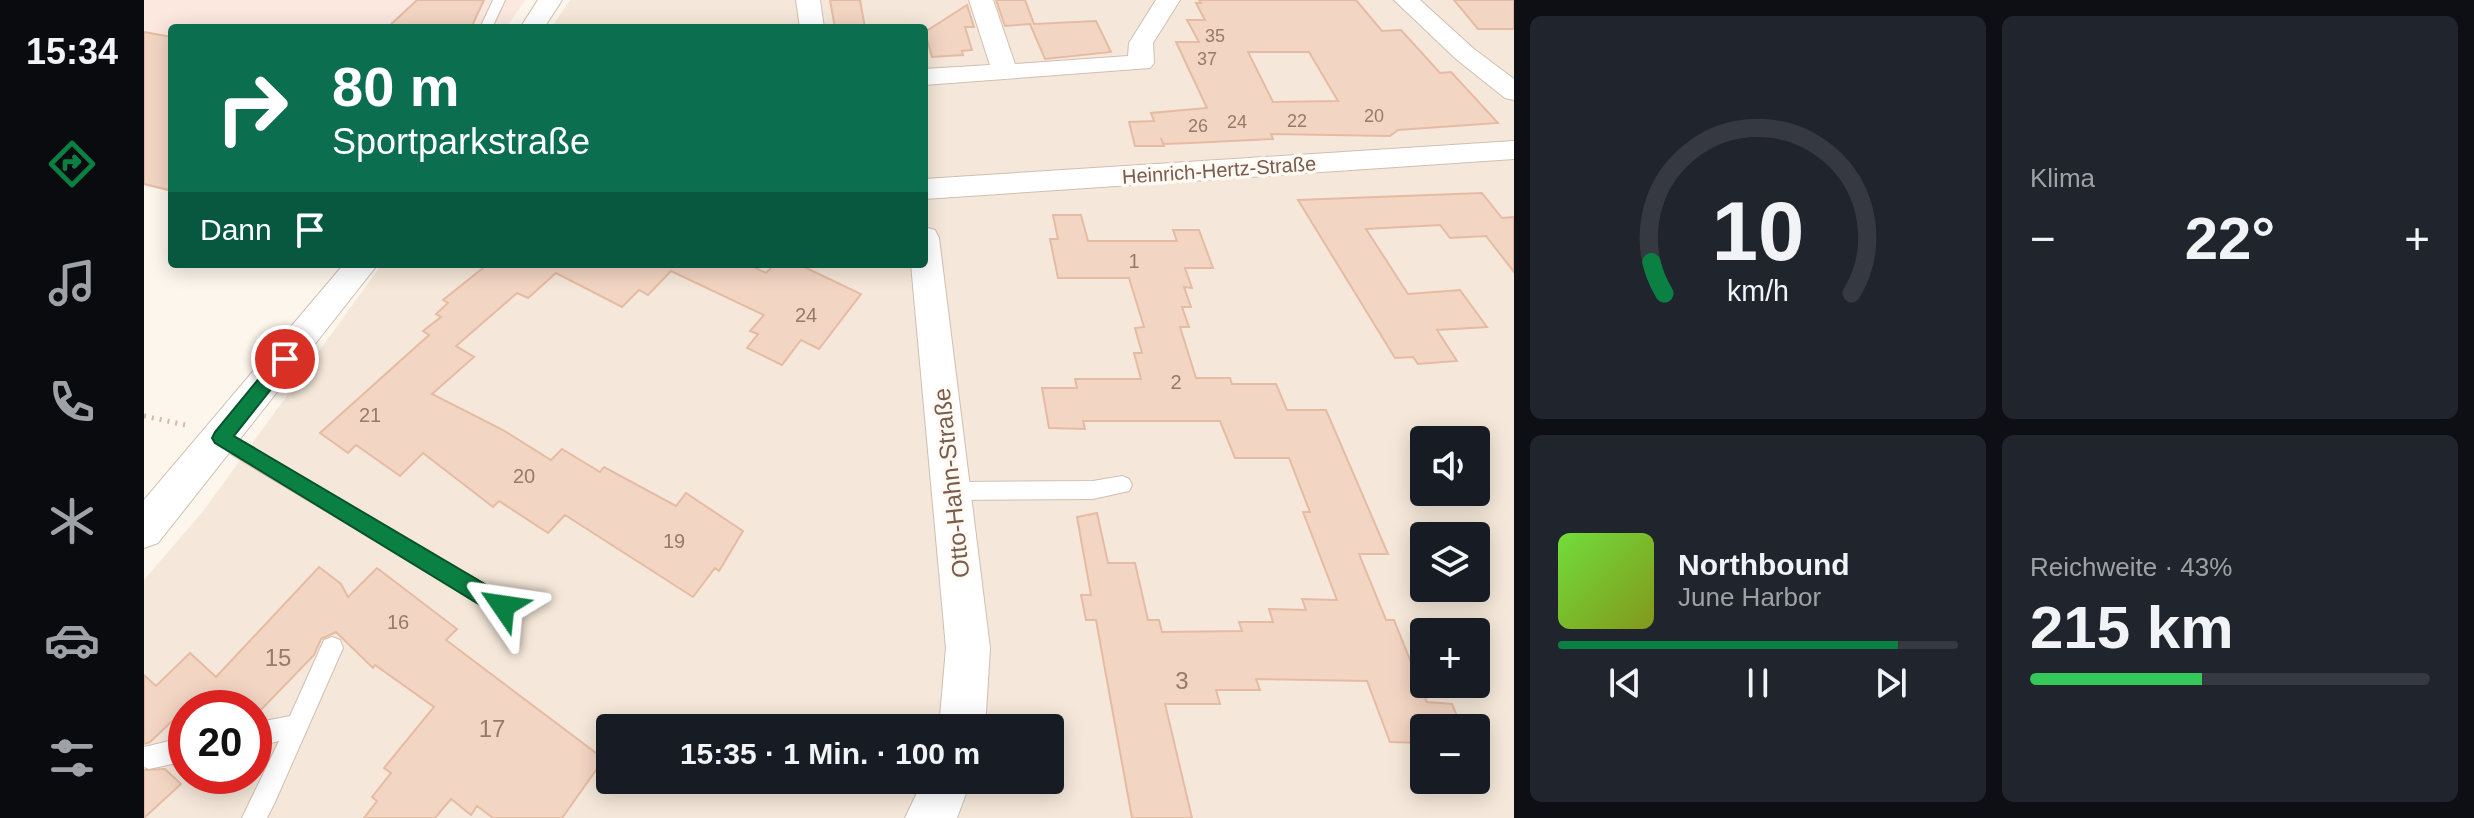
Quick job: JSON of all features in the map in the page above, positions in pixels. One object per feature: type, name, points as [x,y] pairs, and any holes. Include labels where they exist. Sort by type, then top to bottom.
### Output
[{"type":"street","points":[[535,24],[550,0]]},
{"type":"street","points":[[808,0],[811,24]]},
{"type":"street","points":[[981,0],[1004,70]]},
{"type":"street","points":[[928,77],[1141,63],[1141,43],[1168,0]]},
{"type":"street","points":[[1406,0],[1465,54],[1514,92]]},
{"type":"street","name":"Heinrich-Hertz-Straße","points":[[928,189],[1514,150]]},
{"type":"street","points":[[144,530],[360,268]]},
{"type":"street","name":"Otto-Hahn-Straße","points":[[927,268],[968,648],[963,714]]},
{"type":"street","points":[[929,818],[942,794]]},
{"type":"lane","points":[[488,24],[499,0]]},
{"type":"lane","points":[[221,438],[503,606]]},
{"type":"lane","points":[[952,491],[1080,491],[1122,485]]},
{"type":"lane","points":[[254,818],[332,648]]},
{"type":"lane","points":[[272,731],[297,726]]},
{"type":"lane","points":[[149,757],[168,753]]},
{"type":"shaded area","points":[[144,0],[525,0],[509,24],[168,24],[168,190],[144,186]]},
{"type":"shaded area","points":[[570,0],[1514,0],[1514,818],[144,818],[144,580],[204,510],[379,268],[928,268],[928,24],[554,24]]},
{"type":"building","points":[[417,0],[484,0],[473,24],[391,24]]},
{"type":"building","points":[[830,0],[860,0],[864,24],[834,24]]},
{"type":"building","points":[[996,0],[1025,0],[1034,24],[1096,21],[1111,52],[1045,59],[1030,24],[1005,26]]},
{"type":"building","points":[[1199,0],[1356,0],[1382,31],[1401,30],[1440,73],[1451,72],[1498,123],[1398,130],[1390,136],[1271,134],[1273,139],[1135,146],[1129,122],[1154,121],[1151,113],[1207,108],[1176,42],[1199,42],[1187,20],[1205,20],[1196,3],[1201,3]],"holes":[[[1248,52],[1309,52],[1338,101],[1273,102]]]},
{"type":"building","points":[[1454,0],[1514,0],[1514,29],[1478,29]]},
{"type":"building","points":[[967,5],[974,27],[965,27],[972,50],[962,51],[963,55],[932,57],[928,30]]},
{"type":"building","points":[[144,32],[168,36],[168,190],[144,184]]},
{"type":"building","points":[[1482,193],[1502,218],[1514,217],[1514,272],[1486,236],[1450,238],[1440,225],[1366,229],[1408,294],[1460,290],[1487,327],[1437,330],[1457,361],[1418,364],[1413,357],[1395,358],[1298,200]]},
{"type":"building","points":[[1053,215],[1081,215],[1088,241],[1177,241],[1173,230],[1199,230],[1213,268],[1185,268],[1192,288],[1184,287],[1191,307],[1182,307],[1189,327],[1180,327],[1196,378],[1230,378],[1232,384],[1276,384],[1287,410],[1326,410],[1388,554],[1359,554],[1386,620],[1394,620],[1410,660],[1410,698],[1452,704],[1456,714],[1410,714],[1410,743],[1390,742],[1367,681],[1256,679],[1260,690],[1216,690],[1220,704],[1165,704],[1192,818],[1132,818],[1096,620],[1086,620],[1081,595],[1091,595],[1077,517],[1097,513],[1108,563],[1135,563],[1148,620],[1159,620],[1162,632],[1242,631],[1239,622],[1273,622],[1269,609],[1306,610],[1302,599],[1337,600],[1303,512],[1310,512],[1289,458],[1235,458],[1220,421],[1083,421],[1085,429],[1049,428],[1042,388],[1077,388],[1075,379],[1141,379],[1134,353],[1142,353],[1135,328],[1144,327],[1129,278],[1058,278],[1050,239],[1058,239]]},
{"type":"building","points":[[483,268],[756,268],[766,273],[771,268],[806,268],[861,294],[819,349],[801,340],[782,365],[747,348],[758,334],[750,331],[764,315],[671,271],[648,295],[639,290],[622,307],[556,273],[528,298],[517,293],[456,346],[474,357],[432,394],[503,430],[551,460],[562,449],[600,472],[604,467],[676,506],[686,493],[743,531],[719,571],[715,568],[693,597],[565,515],[548,533],[499,501],[493,507],[423,453],[400,476],[356,445],[348,453],[320,433],[429,335],[423,331],[441,317],[436,314],[448,303],[443,300]]},
{"type":"building","points":[[319,567],[341,584],[348,597],[377,568],[457,629],[446,640],[596,753],[596,770],[562,818],[493,818],[477,806],[471,815],[451,799],[435,818],[364,818],[377,801],[372,797],[391,773],[384,768],[434,707],[375,665],[373,668],[336,632],[321,639],[314,655],[272,698],[272,690],[168,690],[168,725],[144,744],[144,675],[156,686],[190,653],[216,677]]},
{"type":"building","points":[[165,769],[170,794],[144,818],[144,770]]},
{"type":"route","points":[[285,359],[221,438],[407,546],[503,606]]}]
